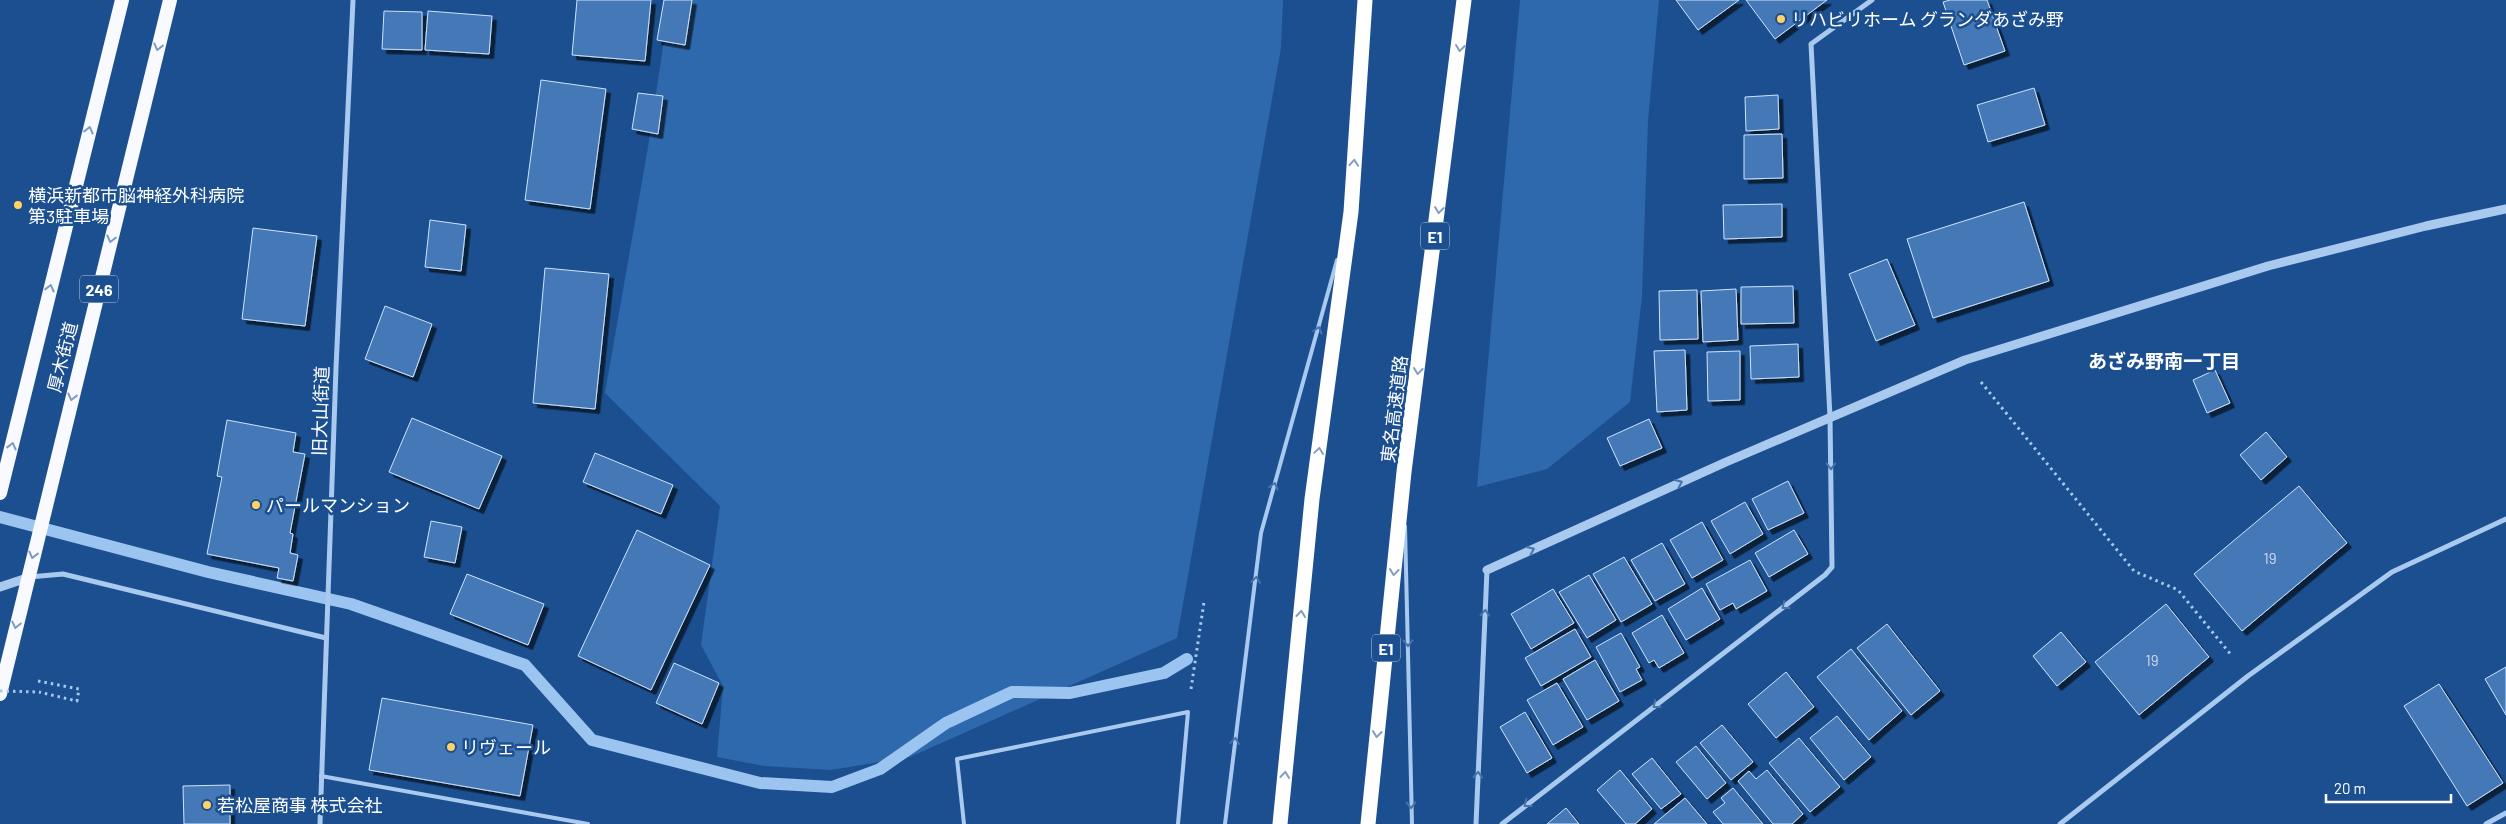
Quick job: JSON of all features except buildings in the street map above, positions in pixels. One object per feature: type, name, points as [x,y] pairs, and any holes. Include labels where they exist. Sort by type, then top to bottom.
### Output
[{"type":"highway","name":"厚木街道","points":[[0,493],[122,0]]},
{"type":"highway","name":"厚木街道","points":[[0,692],[170,0]]},
{"type":"highway","points":[[1280,824],[1312,499],[1351,212],[1365,0]]},
{"type":"highway","name":"東名高速道路","points":[[1368,824],[1404,472],[1464,0]]},
{"type":"street","name":"旧大山街道","points":[[320,824],[326,623],[353,0]]},
{"type":"street","points":[[1502,824],[1817,581],[1832,567],[1830,417],[1811,44],[1872,0]]},
{"type":"street","points":[[1476,824],[1487,570],[1830,417],[1965,360],[2268,266],[2426,226],[2506,209]]},
{"type":"street","points":[[2060,824],[2248,676],[2392,572],[2506,519]]},
{"type":"street","points":[[0,587],[28,578],[64,574],[326,638]]},
{"type":"street","points":[[2486,824],[2506,813]]},
{"type":"lane","points":[[1340,250],[1351,212]]},
{"type":"lane","points":[[1225,824],[1261,534],[1338,259]]},
{"type":"lane","points":[[1404,472],[1412,824]]},
{"type":"lane","points":[[964,824],[957,759],[1188,712],[1178,824]]},
{"type":"lane","points":[[321,776],[588,824]]},
{"type":"path","points":[[1965,360],[2134,572],[2178,590],[2248,676]]},
{"type":"path","points":[[1188,712],[1204,602]]},
{"type":"path","points":[[0,692],[39,692],[76,701],[80,689],[38,681]]},
{"type":"shaded area","points":[[670,0],[1283,0],[1281,48],[1177,638],[910,757],[831,770],[764,766],[717,757],[723,686],[701,645],[720,506],[605,393],[648,147]]},
{"type":"shaded area","points":[[1520,0],[1659,0],[1648,121],[1642,296],[1630,402],[1547,469],[1477,487]]},
{"type":"waterway","points":[[0,517],[208,572],[351,604],[525,665],[592,740],[760,783],[832,787],[880,769],[946,723],[1012,692],[1070,693],[1164,673],[1187,659]]},
{"type":"place","name":"リハビリホーム グランダあざみ野","points":[[1781,19]]},
{"type":"place","name":"横浜新都市脳神経外科病院 第3駐車場","points":[[18,205]]},
{"type":"place","name":"パールマンション","points":[[256,505]]},
{"type":"place","name":"リヴェール","points":[[451,747]]},
{"type":"place","name":"若松屋商事 株式会社","points":[[207,805]]},
{"type":"district","name":"あざみ野南一丁目","points":[[2164,360]]}]
